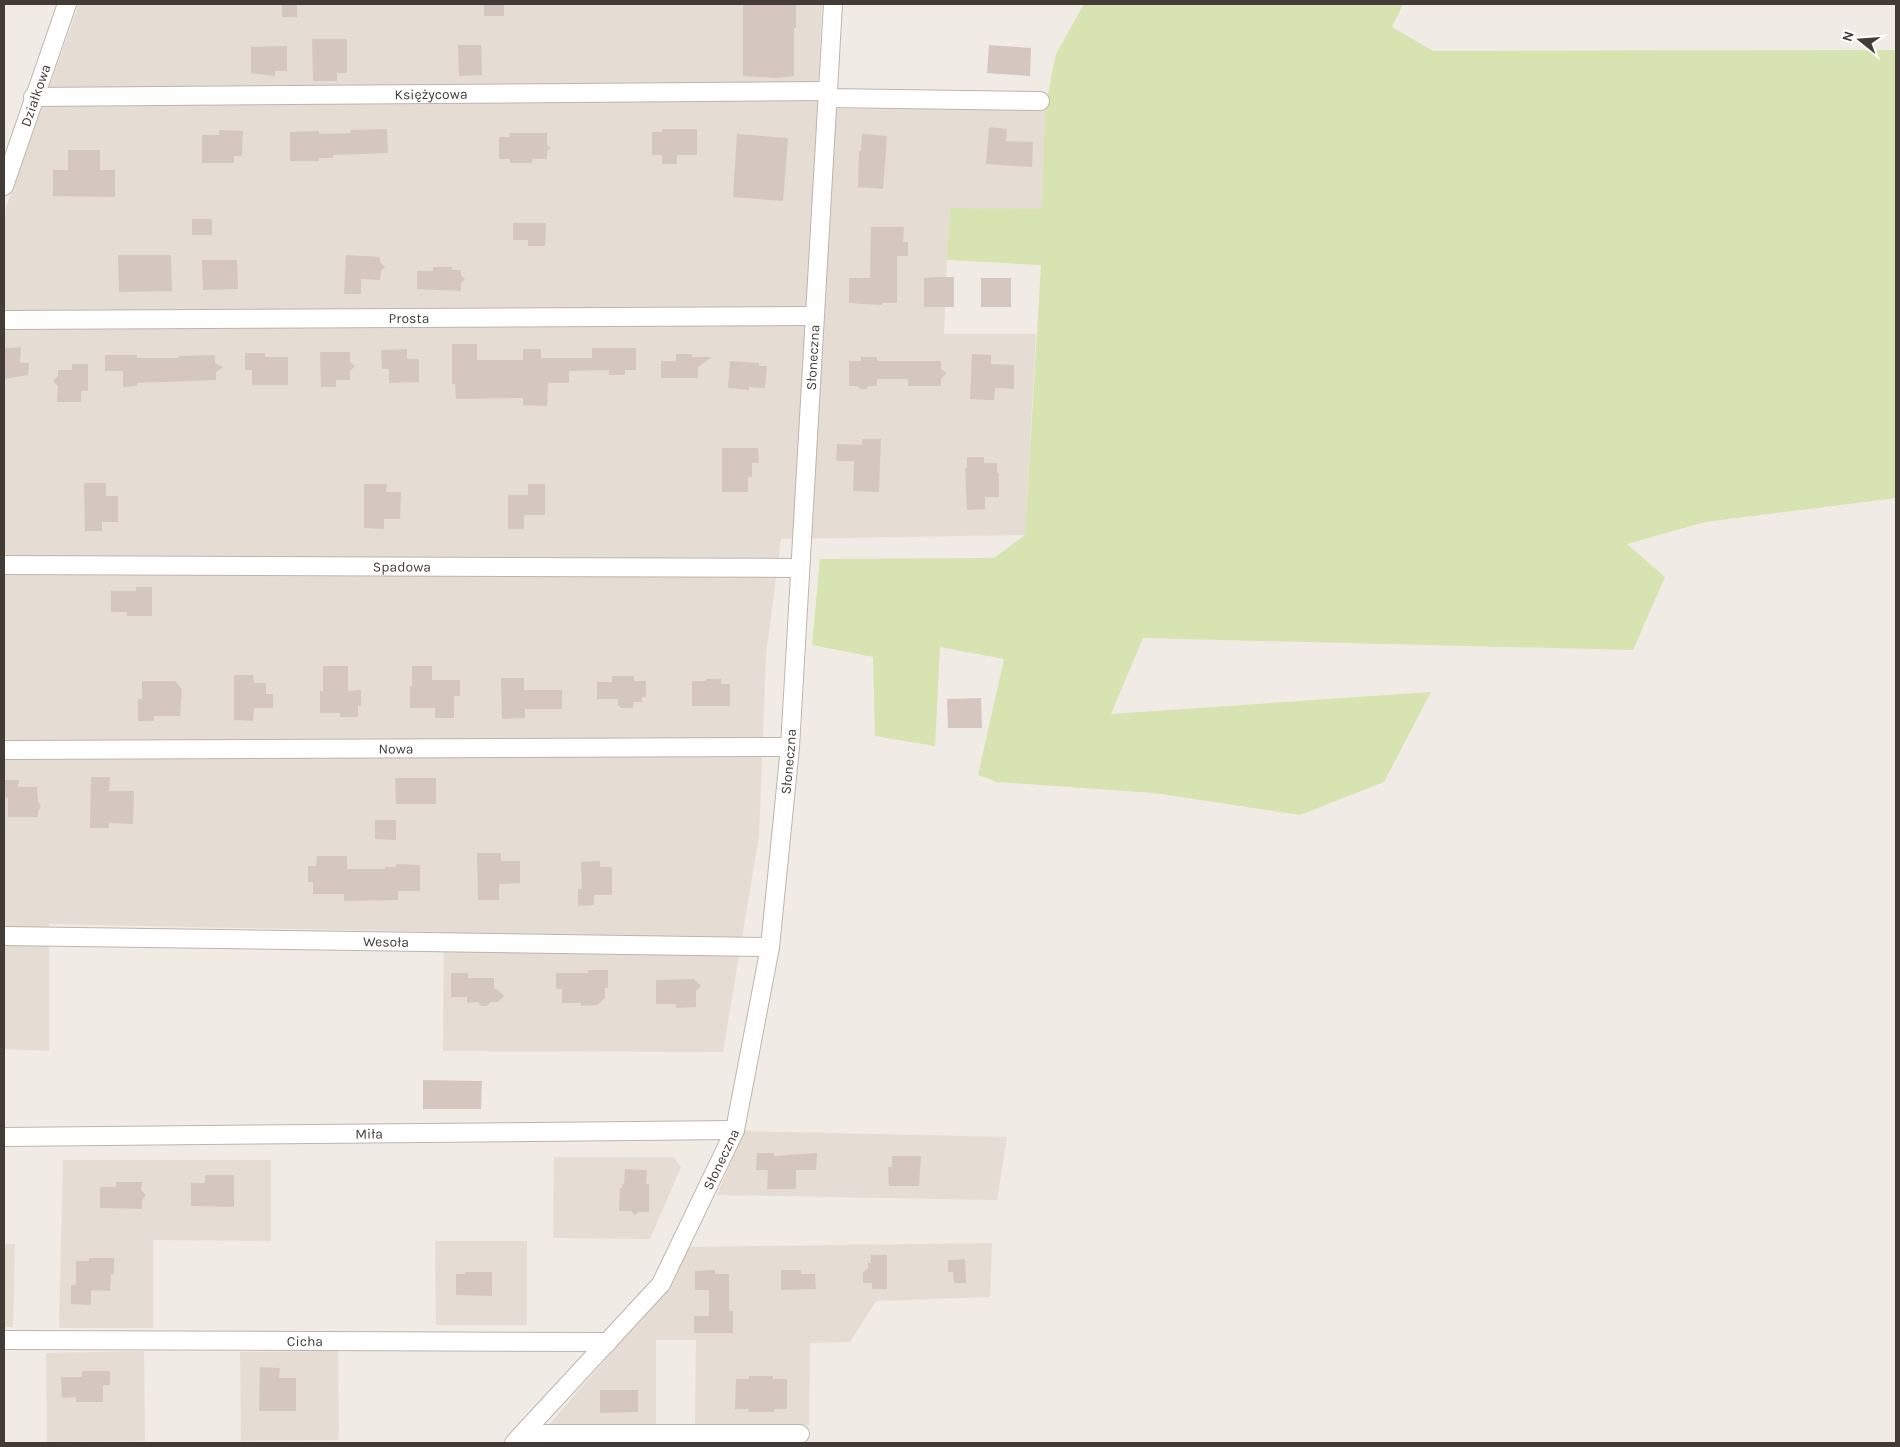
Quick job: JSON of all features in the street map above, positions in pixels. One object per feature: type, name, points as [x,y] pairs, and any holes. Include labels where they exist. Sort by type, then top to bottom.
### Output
[{"type":"street","name":"Działkowa","points":[[4,186],[33,97],[67,4]]},
{"type":"street","name":"Słoneczna","points":[[519,1438],[661,1284],[735,1130],[770,947],[790,748],[833,4]]},
{"type":"street","name":"Księżycowa","points":[[33,97],[827,94],[1040,101]]},
{"type":"street","name":"Prosta","points":[[4,320],[814,316]]},
{"type":"street","name":"Spadowa","points":[[4,565],[800,568]]},
{"type":"street","name":"Nowa","points":[[4,750],[790,748]]},
{"type":"street","name":"Wesoła","points":[[4,936],[770,947]]},
{"type":"street","name":"Miła","points":[[4,1137],[735,1130]]},
{"type":"street","name":"Cicha","points":[[4,1340],[608,1342]]},
{"type":"street","points":[[519,1438],[800,1434]]},
{"type":"shaded area","points":[[79,4],[822,4],[817,109],[1045,108],[1042,210],[950,208],[947,260],[944,334],[1036,334],[1025,535],[781,539],[766,655],[759,836],[723,1052],[443,1051],[444,932],[49,924],[49,1051],[4,1049],[4,213]]},
{"type":"shaded area","points":[[744,1131],[1007,1137],[997,1200],[717,1195]]},
{"type":"shaded area","points":[[554,1157],[673,1157],[681,1167],[650,1239],[553,1238]]},
{"type":"shaded area","points":[[63,1160],[271,1160],[271,1241],[153,1240],[153,1328],[59,1328]]},
{"type":"shaded area","points":[[435,1241],[527,1241],[527,1325],[436,1325]]},
{"type":"shaded area","points":[[992,1243],[990,1297],[876,1301],[850,1342],[810,1343],[809,1425],[695,1424],[696,1340],[656,1340],[656,1428],[546,1428],[667,1289],[684,1247]]},
{"type":"shaded area","points":[[4,1244],[15,1244],[13,1327],[4,1327]]},
{"type":"shaded area","points":[[144,1351],[145,1441],[47,1442],[46,1353]]},
{"type":"shaded area","points":[[338,1351],[339,1440],[241,1441],[240,1352]]},
{"type":"green space","points":[[1084,4],[1403,4],[1392,27],[1433,51],[1896,50],[1896,498],[1705,522],[1627,544],[1665,577],[1633,650],[1143,638],[1111,714],[1431,692],[1384,782],[1300,815],[1154,793],[997,782],[978,775],[1004,659],[940,647],[935,746],[875,736],[873,657],[812,645],[820,559],[994,558],[1025,535],[1041,265],[947,260],[950,208],[1042,209],[1045,108],[1056,54]]},
{"type":"building","points":[[282,4],[297,4],[297,17],[282,17]]},
{"type":"building","points":[[484,4],[504,4],[504,16],[484,16]]},
{"type":"building","points":[[743,4],[796,4],[794,76],[777,78],[743,76]]},
{"type":"building","points":[[312,39],[347,39],[347,73],[337,73],[337,81],[313,81]]},
{"type":"building","points":[[458,45],[481,45],[482,75],[459,76]]},
{"type":"building","points":[[989,45],[1031,48],[1030,76],[987,73]]},
{"type":"building","points":[[287,46],[287,71],[275,71],[275,76],[251,73],[251,47]]},
{"type":"building","points":[[989,127],[1007,129],[1006,141],[1033,142],[1032,167],[986,164]]},
{"type":"building","points":[[387,129],[388,153],[333,155],[333,158],[319,158],[319,161],[290,161],[290,132],[319,131],[319,134],[351,133],[350,130]]},
{"type":"building","points":[[662,129],[697,129],[697,155],[677,155],[677,164],[662,164],[662,155],[652,155],[652,132],[662,132]]},
{"type":"building","points":[[219,130],[243,131],[242,156],[234,156],[234,163],[202,163],[202,135],[219,135]]},
{"type":"building","points":[[509,133],[547,133],[547,145],[551,148],[547,151],[547,159],[532,159],[532,163],[510,163],[510,159],[499,159],[499,137],[510,137]]},
{"type":"building","points":[[737,134],[788,138],[783,201],[733,197]]},
{"type":"building","points":[[862,134],[887,136],[883,189],[858,187],[859,151],[861,151]]},
{"type":"building","points":[[68,150],[100,150],[100,170],[115,170],[115,197],[53,196],[53,170],[68,170]]},
{"type":"building","points":[[192,219],[212,219],[212,235],[192,235]]},
{"type":"building","points":[[513,223],[546,223],[545,246],[528,246],[528,240],[513,240]]},
{"type":"building","points":[[871,227],[904,227],[903,242],[908,242],[908,256],[897,256],[897,303],[882,303],[882,305],[849,303],[849,278],[870,278]]},
{"type":"building","points":[[118,255],[171,255],[172,291],[119,292]]},
{"type":"building","points":[[346,255],[380,257],[380,262],[385,267],[381,271],[380,280],[361,279],[361,294],[344,294]]},
{"type":"building","points":[[202,260],[237,260],[238,289],[203,290]]},
{"type":"building","points":[[433,267],[452,267],[452,270],[461,270],[461,275],[465,279],[461,283],[461,291],[417,289],[417,271],[433,271]]},
{"type":"building","points":[[954,277],[954,307],[924,307],[924,278]]},
{"type":"building","points":[[981,278],[1011,278],[1011,307],[981,307]]},
{"type":"building","points":[[452,344],[477,344],[477,360],[523,360],[523,349],[541,349],[541,358],[592,358],[592,348],[636,348],[636,370],[625,370],[625,375],[609,375],[609,370],[569,371],[569,383],[548,383],[547,406],[523,405],[523,398],[456,399],[455,384],[452,384]]},
{"type":"building","points":[[21,347],[20,363],[29,363],[28,375],[4,379],[4,348]]},
{"type":"building","points":[[407,349],[407,359],[419,359],[419,382],[389,383],[389,369],[382,369],[381,350]]},
{"type":"building","points":[[320,352],[350,352],[350,362],[355,366],[350,371],[350,380],[336,380],[336,387],[321,387]]},
{"type":"building","points":[[245,353],[265,353],[265,357],[288,357],[288,385],[252,385],[252,370],[245,370]]},
{"type":"building","points":[[676,354],[692,354],[692,357],[712,357],[698,367],[698,378],[661,378],[661,361],[676,361]]},
{"type":"building","points":[[972,354],[991,355],[991,364],[1014,365],[1014,389],[995,388],[994,400],[970,399]]},
{"type":"building","points":[[105,355],[137,355],[137,358],[179,358],[179,356],[215,355],[215,363],[223,367],[216,372],[216,380],[137,383],[137,386],[123,387],[123,371],[105,371]]},
{"type":"building","points":[[861,357],[877,357],[877,361],[941,361],[941,369],[947,373],[941,378],[941,386],[908,386],[908,379],[877,379],[877,386],[861,389],[857,386],[849,386],[849,361],[861,361]]},
{"type":"building","points":[[730,361],[759,363],[759,366],[767,366],[765,388],[749,387],[749,390],[728,388]]},
{"type":"building","points":[[72,364],[88,364],[88,391],[81,391],[81,402],[57,402],[58,386],[53,381],[58,376],[58,370],[72,370]]},
{"type":"building","points":[[862,439],[881,439],[879,492],[853,491],[854,461],[836,461],[837,444],[862,445]]},
{"type":"building","points":[[722,448],[758,448],[759,463],[752,463],[752,477],[748,477],[748,492],[722,492]]},
{"type":"building","points":[[967,457],[984,457],[984,463],[997,463],[999,497],[985,497],[985,509],[967,510],[965,468],[967,468]]},
{"type":"building","points":[[84,483],[106,483],[106,496],[118,496],[118,522],[102,522],[102,531],[85,531]]},
{"type":"building","points":[[364,484],[387,484],[386,492],[401,492],[400,519],[384,519],[384,529],[364,528]]},
{"type":"building","points":[[528,484],[545,484],[545,515],[524,515],[524,529],[508,529],[508,495],[528,495]]},
{"type":"building","points":[[136,587],[152,587],[152,616],[127,616],[127,612],[111,612],[111,591],[136,591]]},
{"type":"building","points":[[323,666],[348,666],[348,691],[361,690],[361,706],[358,706],[358,717],[340,717],[340,713],[320,713],[320,691],[323,691]]},
{"type":"building","points":[[412,666],[432,666],[432,680],[460,680],[460,696],[454,696],[454,718],[435,718],[435,708],[410,708]]},
{"type":"building","points":[[234,675],[253,675],[254,683],[266,683],[266,694],[273,694],[273,708],[254,708],[253,721],[234,720]]},
{"type":"building","points":[[612,676],[634,676],[634,681],[646,681],[646,697],[642,697],[642,702],[634,702],[633,708],[620,708],[618,706],[618,699],[597,699],[597,682],[612,682]]},
{"type":"building","points":[[501,678],[524,678],[524,690],[562,690],[562,709],[525,709],[525,718],[502,719]]},
{"type":"building","points":[[706,679],[721,679],[721,684],[730,684],[730,706],[692,706],[692,681],[706,681]]},
{"type":"building","points":[[142,681],[175,681],[182,689],[180,716],[154,716],[154,721],[138,721],[138,699],[142,699]]},
{"type":"building","points":[[981,698],[982,728],[948,728],[947,699]]},
{"type":"building","points":[[91,777],[110,777],[109,791],[134,791],[133,824],[109,823],[109,828],[90,828]]},
{"type":"building","points":[[395,778],[436,778],[436,804],[396,804]]},
{"type":"building","points":[[4,780],[19,780],[18,787],[37,787],[38,802],[41,806],[38,811],[38,817],[8,817],[8,798],[4,798]]},
{"type":"building","points":[[375,820],[396,820],[396,840],[375,839]]},
{"type":"building","points":[[477,853],[501,853],[501,861],[520,861],[520,883],[499,884],[499,900],[478,900]]},
{"type":"building","points":[[317,856],[347,856],[347,869],[385,869],[385,867],[396,867],[396,864],[420,865],[420,891],[398,891],[398,900],[344,901],[344,894],[313,894],[313,882],[308,882],[308,866],[316,866]]},
{"type":"building","points":[[600,861],[600,867],[612,867],[612,895],[594,895],[594,905],[578,906],[578,889],[582,889],[581,862]]},
{"type":"building","points":[[588,970],[608,970],[608,988],[605,988],[605,998],[597,1005],[581,1006],[581,1003],[562,1003],[562,989],[556,989],[556,973],[588,973]]},
{"type":"building","points":[[451,973],[468,973],[468,978],[494,978],[494,989],[497,989],[504,996],[498,1002],[491,1002],[487,1006],[481,1006],[478,1002],[467,1003],[467,997],[451,997]]},
{"type":"building","points":[[694,979],[701,986],[696,991],[696,1007],[676,1008],[676,1004],[656,1004],[656,980]]},
{"type":"building","points":[[423,1080],[482,1081],[481,1109],[423,1109]]},
{"type":"building","points":[[757,1153],[774,1153],[774,1156],[817,1153],[816,1170],[796,1170],[796,1189],[767,1189],[768,1170],[756,1170]]},
{"type":"building","points":[[892,1156],[921,1156],[919,1186],[889,1186],[888,1167],[892,1167]]},
{"type":"building","points":[[625,1169],[647,1170],[646,1184],[649,1184],[649,1212],[639,1212],[635,1215],[631,1211],[619,1211],[620,1188],[624,1184]]},
{"type":"building","points":[[205,1175],[234,1175],[234,1207],[191,1206],[191,1183],[205,1183]]},
{"type":"building","points":[[116,1182],[142,1182],[141,1190],[146,1195],[142,1200],[142,1209],[100,1208],[100,1187],[116,1187]]},
{"type":"building","points":[[871,1255],[887,1255],[887,1289],[872,1289],[872,1283],[863,1283],[863,1272],[868,1268],[868,1263],[871,1263]]},
{"type":"building","points":[[89,1258],[114,1258],[114,1274],[111,1274],[110,1291],[91,1290],[91,1305],[71,1304],[71,1285],[76,1285],[76,1261],[89,1261]]},
{"type":"building","points":[[965,1259],[966,1283],[954,1283],[953,1272],[948,1272],[948,1260]]},
{"type":"building","points":[[715,1270],[715,1274],[729,1274],[729,1311],[733,1311],[733,1333],[694,1333],[694,1316],[709,1316],[709,1290],[695,1290],[695,1271]]},
{"type":"building","points":[[781,1270],[801,1270],[801,1274],[815,1274],[816,1289],[781,1290]]},
{"type":"building","points":[[465,1272],[492,1272],[492,1296],[456,1295],[456,1274],[465,1274]]},
{"type":"building","points":[[260,1367],[280,1368],[279,1378],[296,1378],[296,1411],[259,1411]]},
{"type":"building","points":[[82,1371],[110,1371],[110,1385],[103,1385],[103,1402],[76,1402],[76,1397],[62,1398],[61,1377],[82,1377]]},
{"type":"building","points":[[749,1376],[773,1376],[773,1379],[787,1379],[787,1409],[774,1409],[774,1412],[748,1412],[749,1409],[735,1409],[736,1379],[749,1379]]},
{"type":"building","points":[[600,1390],[638,1390],[638,1412],[600,1413]]}]
